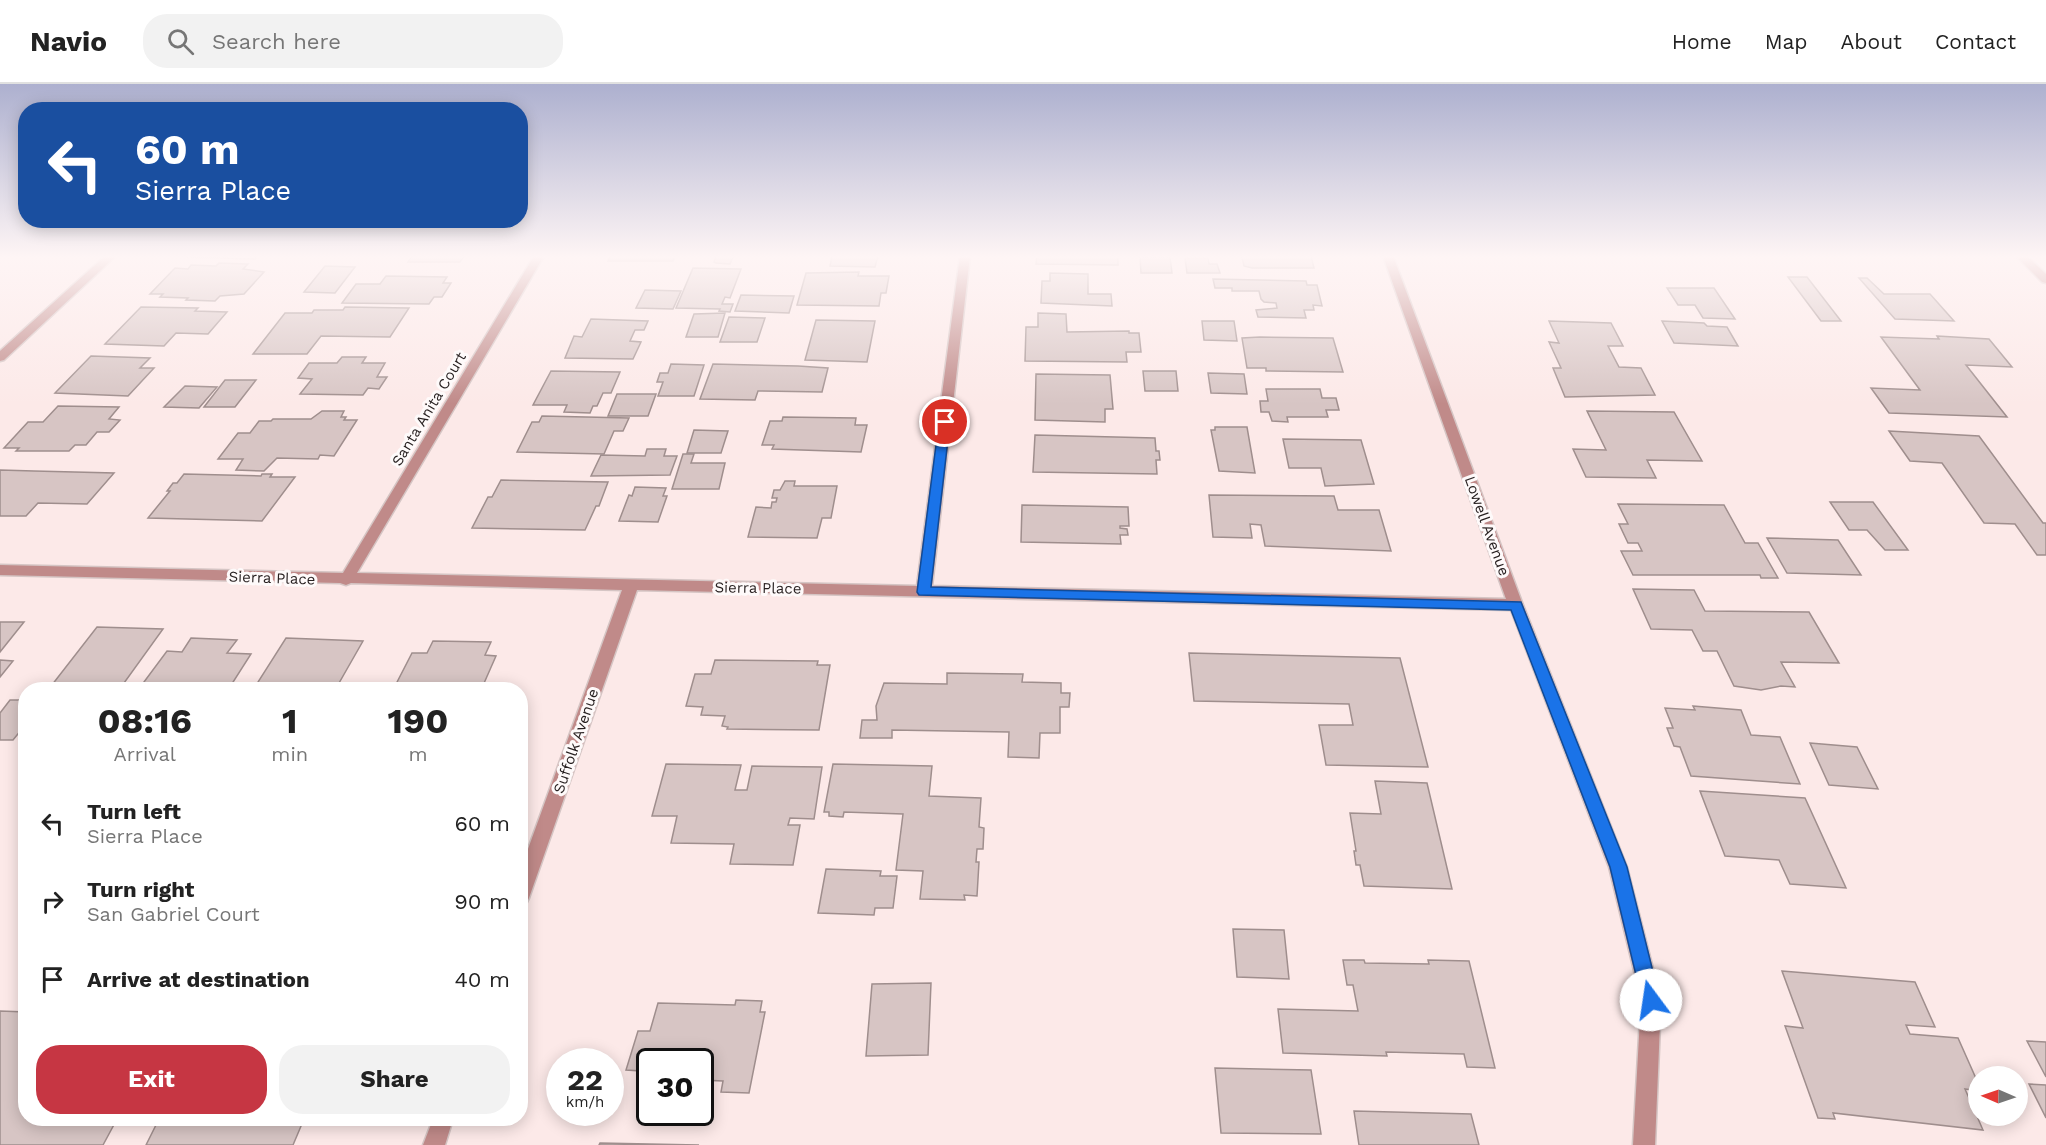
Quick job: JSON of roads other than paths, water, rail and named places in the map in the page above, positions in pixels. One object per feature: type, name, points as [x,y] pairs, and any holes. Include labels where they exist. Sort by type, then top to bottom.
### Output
[{"type":"street","points":[[0,357],[57,306]]},
{"type":"street","name":"Santa Anita Court","points":[[346,580],[510,306]]},
{"type":"street","points":[[924,592],[959,306]]},
{"type":"street","name":"Lowell Avenue","points":[[1406,306],[1516,605],[1618,867],[1651,1000],[1644,1145]]},
{"type":"street","name":"Sierra Place","points":[[0,570],[346,580],[1516,605]]},
{"type":"street","name":"Suffolk Avenue","points":[[528,875],[631,585]]},
{"type":"street","points":[[434,1145],[441,1126]]}]
